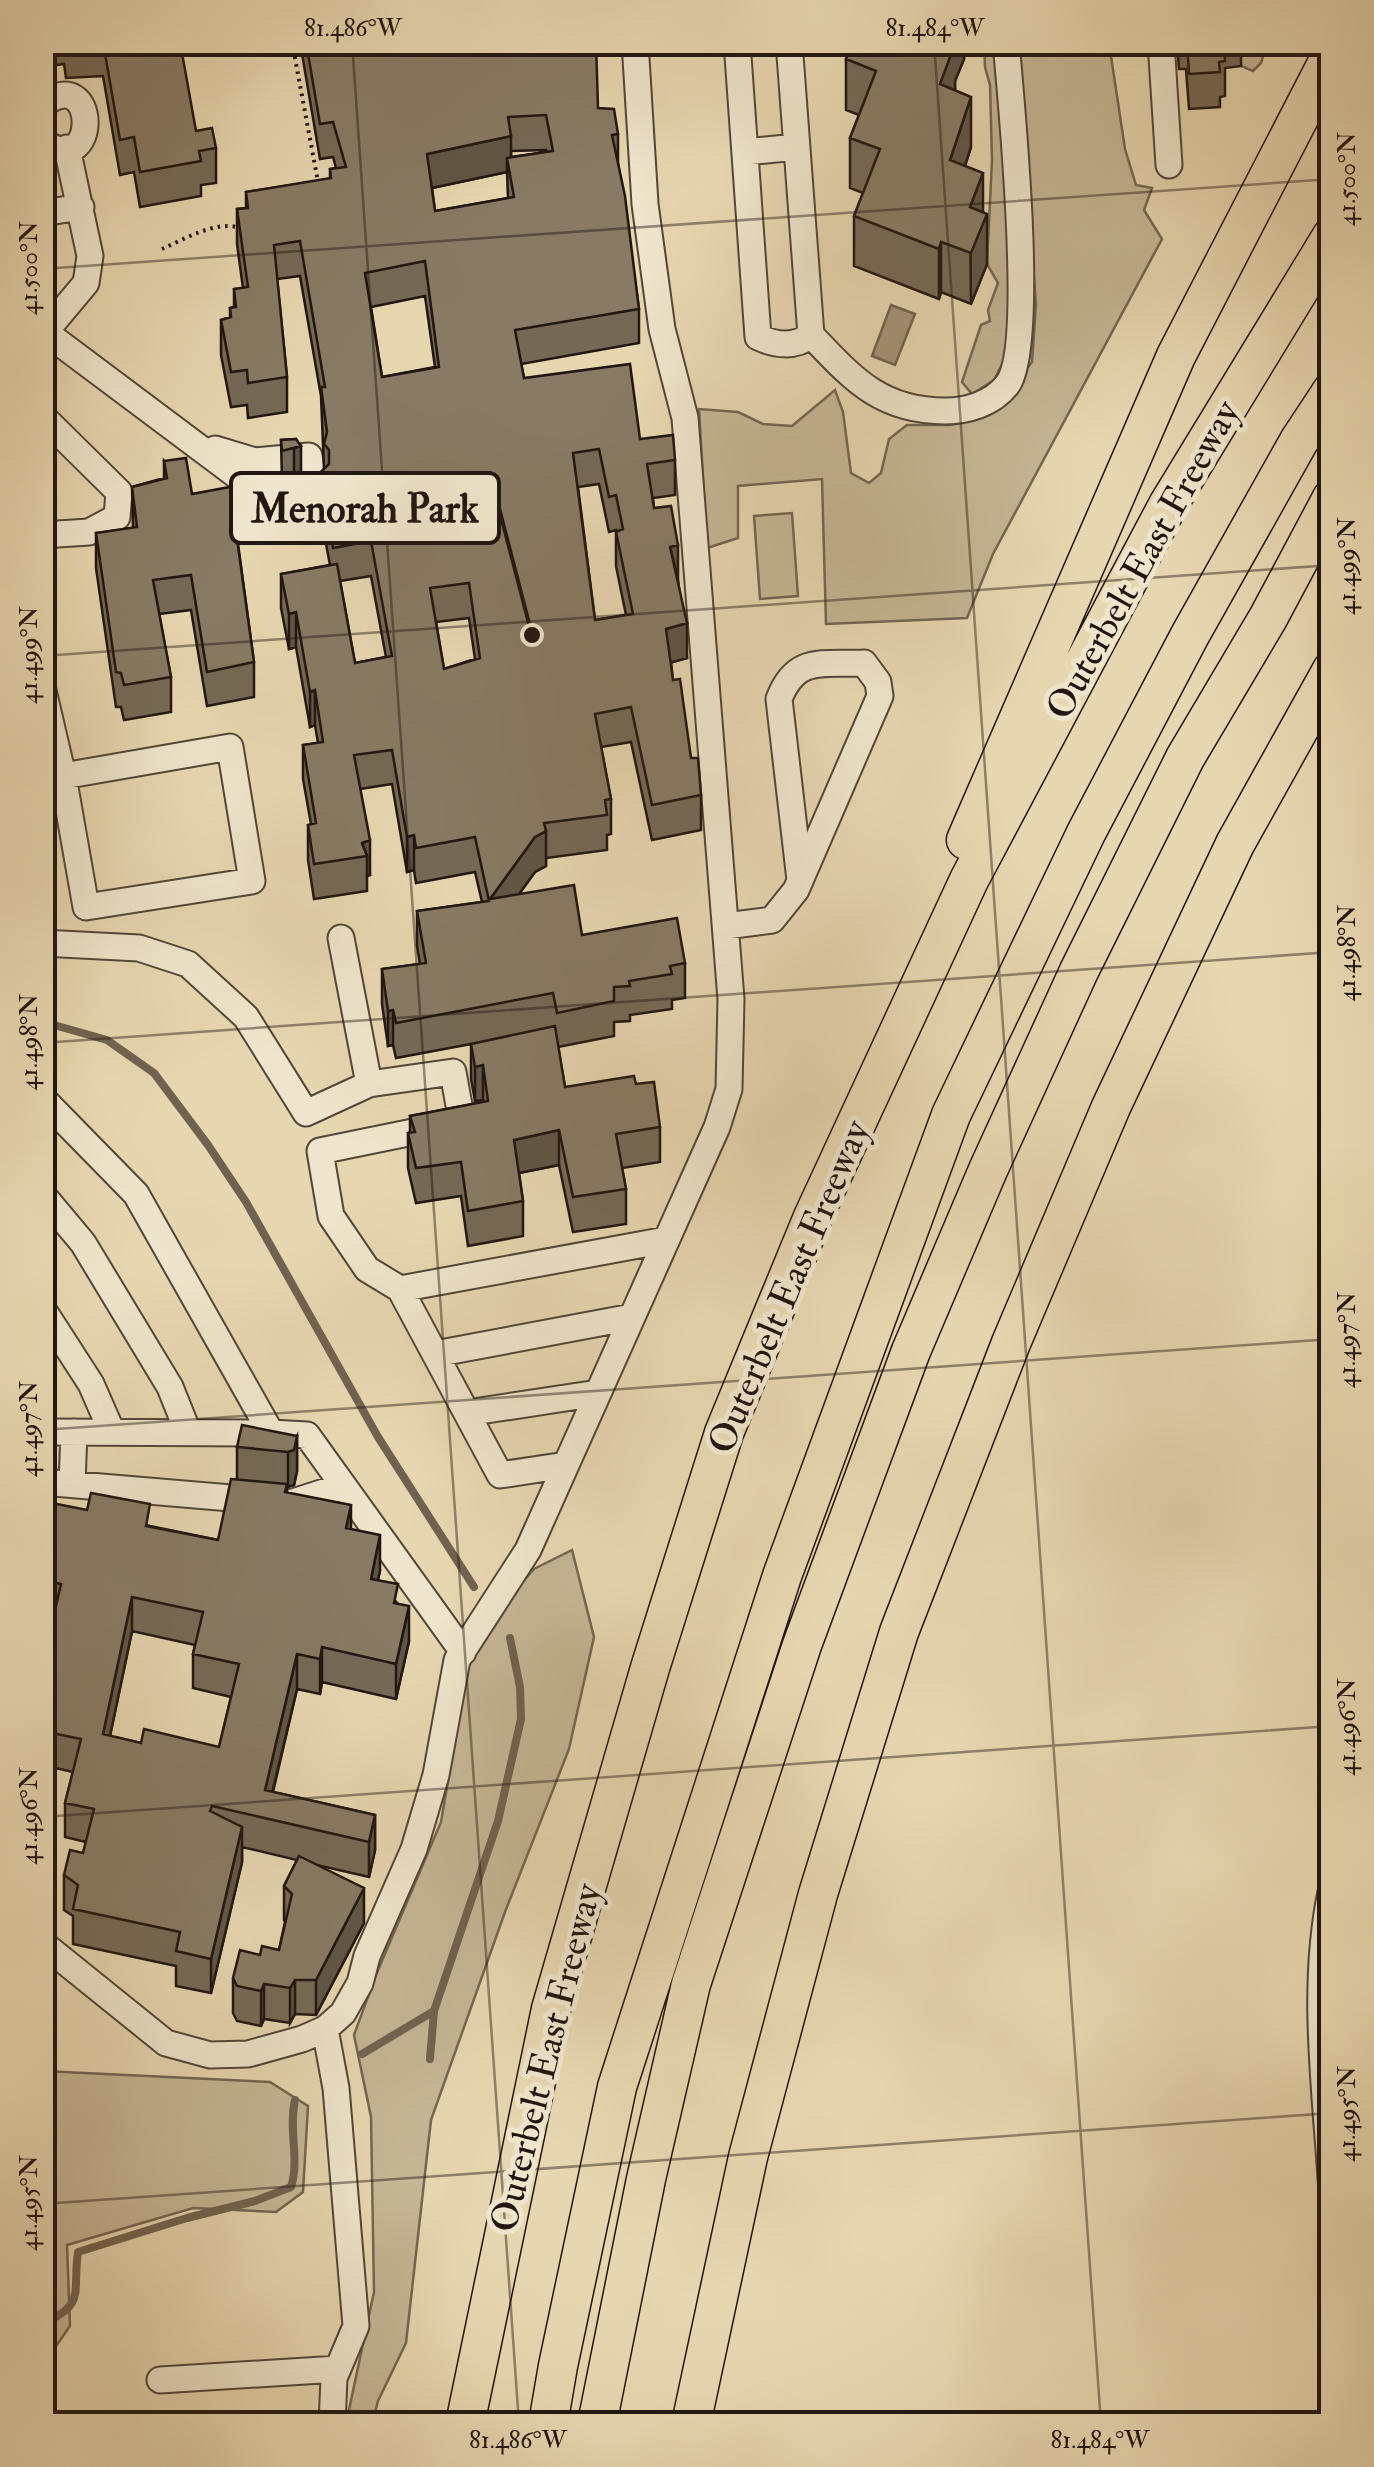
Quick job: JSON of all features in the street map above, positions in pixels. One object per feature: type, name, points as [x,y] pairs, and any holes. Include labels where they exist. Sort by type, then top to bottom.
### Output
[{"type":"highway","points":[[813,1217],[996,768],[1176,356],[1332,54]]},
{"type":"highway","name":"Outerbelt East Freeway","points":[[464,2424],[551,2009],[650,1668],[724,1434],[813,1217],[987,846],[1168,505],[1332,236]]},
{"type":"highway","points":[[548,2424],[617,2087],[782,1576],[951,1115],[1078,850],[1190,635],[1299,441],[1332,391]]},
{"type":"highway","points":[[598,2424],[646,2179],[691,1984],[802,1645],[911,1351],[988,1170],[1088,954],[1186,758],[1332,498]]},
{"type":"highway","points":[[691,2424],[748,2157],[818,1894],[899,1632],[1011,1343],[1111,1107],[1235,844],[1332,670]]},
{"type":"street","points":[[42,1943],[166,2043],[210,2055],[248,2054],[302,2039],[324,2029],[343,2013],[360,1983],[367,1956],[414,1848],[436,1775],[458,1660],[528,1550],[716,1127],[729,1089],[732,1044],[726,926],[685,418],[660,312],[645,204],[635,42]]},
{"type":"street","points":[[738,42],[758,337],[782,344],[803,341],[811,334]]},
{"type":"street","points":[[789,42],[811,334],[840,366],[879,398],[910,408],[964,411],[986,402],[1008,384],[1018,358],[1021,312],[1016,168],[1006,42]]},
{"type":"street","points":[[1161,42],[1169,165]]},
{"type":"street","points":[[42,105],[61,96],[77,101],[87,115],[86,132],[75,145],[54,144],[81,207],[90,256],[86,284],[44,331],[263,499],[288,499]]},
{"type":"street","points":[[745,152],[797,148]]},
{"type":"street","points":[[42,214],[81,207]]},
{"type":"street","points":[[42,416],[119,492],[117,517],[89,532],[42,535]]},
{"type":"street","points":[[191,442],[246,460],[308,456],[314,485]]},
{"type":"street","points":[[726,926],[772,920],[800,880],[880,696],[878,682],[864,663],[801,666],[787,678],[778,699],[800,880]]},
{"type":"street","points":[[42,686],[53,778],[86,907],[252,881],[230,746],[53,778]]},
{"type":"street","points":[[341,938],[369,1084]]},
{"type":"street","points":[[42,944],[139,948],[188,964],[246,1017],[306,1113],[320,1151],[332,1216],[366,1269],[400,1289],[500,1475],[566,1464]]},
{"type":"street","points":[[306,1113],[369,1084],[452,1072],[462,1122],[320,1151]]},
{"type":"street","points":[[42,1098],[136,1194],[271,1432]]},
{"type":"street","points":[[42,1194],[84,1242],[170,1388],[188,1432]]},
{"type":"street","points":[[400,1289],[666,1240]]},
{"type":"street","points":[[42,1308],[91,1384],[112,1432]]},
{"type":"street","points":[[435,1354],[632,1317]]},
{"type":"street","points":[[466,1413],[598,1394]]},
{"type":"street","points":[[42,1432],[307,1435],[463,1652]]},
{"type":"street","points":[[72,1484],[74,1432]]},
{"type":"street","points":[[42,1482],[290,1503],[343,1486]]},
{"type":"street","points":[[1332,1887],[1322,1932],[1319,1992],[1332,2193]]},
{"type":"street","points":[[324,2029],[336,2088],[356,2326],[334,2378],[332,2424]]},
{"type":"street","points":[[160,2380],[338,2368]]},
{"type":"path","points":[[292,42],[321,197]]},
{"type":"path","points":[[162,249],[206,229],[230,225],[242,228]]},
{"type":"shaded area","points":[[984,43],[1001,43],[1009,152],[1010,349],[994,380],[972,394],[962,382],[981,325],[990,321],[988,310],[998,283],[987,264],[992,160],[990,85]]},
{"type":"shaded area","points":[[1016,43],[1109,43],[1125,149],[1136,185],[1152,188],[1144,210],[1162,239],[993,554],[967,618],[826,624],[822,479],[738,486],[738,538],[707,548],[699,409],[738,412],[763,424],[792,426],[835,390],[843,412],[851,473],[869,483],[881,473],[889,439],[907,425],[950,425],[990,415],[1032,362],[1036,304]]},
{"type":"shaded area","points":[[1240,43],[1267,43],[1261,63],[1253,71],[1241,66]]},
{"type":"shaded area","points":[[891,305],[915,314],[895,365],[872,356]]},
{"type":"shaded area","points":[[792,513],[798,596],[760,599],[754,516]]},
{"type":"shaded area","points":[[572,1550],[594,1637],[569,1749],[505,1912],[431,2120],[406,2343],[378,2401],[372,2424],[346,2424],[374,2292],[371,2117],[354,2035],[441,1822],[468,1644],[534,1569]]},
{"type":"shaded area","points":[[43,2071],[270,2082],[308,2106],[303,2192],[276,2212],[193,2208],[67,2245],[70,2326],[43,2365]]},
{"type":"building","points":[[103,42],[170,42],[172,54],[182,53],[196,131],[212,128],[216,148],[199,151],[201,161],[140,172],[134,137],[120,140]]},
{"type":"building","points":[[306,42],[496,42],[496,46],[596,42],[598,108],[614,109],[618,134],[612,135],[625,196],[639,309],[515,330],[524,378],[630,364],[640,439],[673,435],[675,460],[647,464],[654,508],[671,506],[678,545],[670,547],[687,623],[666,629],[673,680],[680,679],[691,758],[698,758],[701,795],[652,805],[631,707],[595,714],[611,799],[605,800],[607,815],[544,823],[546,831],[535,837],[490,899],[574,885],[582,935],[677,918],[685,963],[670,966],[672,974],[614,987],[614,1001],[557,1013],[553,993],[396,1023],[393,1010],[388,1011],[382,969],[426,963],[417,911],[489,901],[475,837],[416,848],[414,835],[407,837],[392,750],[354,755],[370,840],[362,843],[367,856],[314,864],[308,825],[316,823],[303,745],[323,742],[296,612],[289,614],[281,574],[337,564],[355,663],[392,656],[371,541],[333,548],[323,493],[233,510],[254,662],[207,672],[191,575],[153,580],[171,677],[124,685],[121,673],[116,672],[96,533],[137,527],[132,487],[167,478],[164,461],[186,458],[192,494],[262,481],[295,481],[319,474],[329,464],[321,387],[325,387],[300,241],[274,245],[287,377],[248,383],[247,370],[231,372],[221,320],[231,317],[230,308],[236,307],[234,289],[248,287],[237,209],[248,208],[246,192],[331,178],[330,169],[346,167],[333,122],[320,124]],"holes":[[[546,115],[553,151],[507,158],[514,197],[435,211],[427,154],[511,136],[508,117]],[[425,261],[439,367],[382,377],[365,273]],[[599,449],[609,497],[616,495],[623,529],[616,532],[633,614],[595,620],[573,453]],[[469,583],[480,658],[444,669],[430,588]]]},
{"type":"building","points":[[853,42],[955,44],[940,84],[971,97],[950,160],[983,173],[970,207],[987,214],[971,253],[941,242],[939,249],[854,216],[880,149],[850,138],[876,71],[846,59]]},
{"type":"building","points":[[1187,42],[1224,42],[1225,61],[1219,62],[1220,72],[1189,74]]},
{"type":"building","points":[[296,439],[301,446],[282,451],[281,440]]},
{"type":"building","points":[[555,1026],[565,1087],[634,1076],[636,1084],[654,1082],[660,1127],[616,1134],[626,1189],[573,1197],[559,1130],[514,1140],[523,1201],[468,1211],[461,1162],[416,1168],[408,1133],[415,1132],[410,1116],[488,1101],[483,1065],[475,1067],[471,1044]]},
{"type":"building","points":[[242,1425],[297,1436],[294,1450],[237,1447]]},
{"type":"building","points":[[231,1479],[287,1484],[285,1492],[351,1505],[346,1528],[380,1535],[371,1579],[398,1584],[394,1603],[409,1606],[396,1664],[322,1647],[320,1659],[297,1654],[265,1790],[375,1815],[369,1842],[212,1806],[210,1811],[242,1827],[211,1959],[176,1951],[180,1932],[73,1909],[78,1885],[64,1875],[70,1850],[83,1853],[94,1809],[65,1803],[81,1739],[42,1731],[42,1668],[61,1584],[42,1580],[42,1501],[87,1510],[91,1493],[150,1504],[146,1526],[218,1540]],"holes":[[[132,1597],[203,1612],[193,1654],[239,1664],[219,1747],[144,1729],[141,1743],[103,1734]]]},
{"type":"building","points":[[299,1856],[364,1888],[316,1980],[295,1980],[290,1988],[264,1984],[261,1991],[237,1986],[233,1978],[240,1950],[260,1955],[262,1946],[279,1950],[292,1894],[284,1886]]},
{"type":"waterway","points":[[47,1023],[107,1040],[154,1073],[246,1202],[378,1437],[474,1587]]},
{"type":"waterway","points":[[430,2059],[434,2011],[498,1821],[521,1719],[520,1687],[510,1638]]},
{"type":"waterway","points":[[362,2054],[434,2011]]},
{"type":"waterway","points":[[42,2324],[72,2303],[78,2252],[291,2187],[295,2100]]},
{"type":"place","name":"Menorah Park","points":[[532,635]]}]
